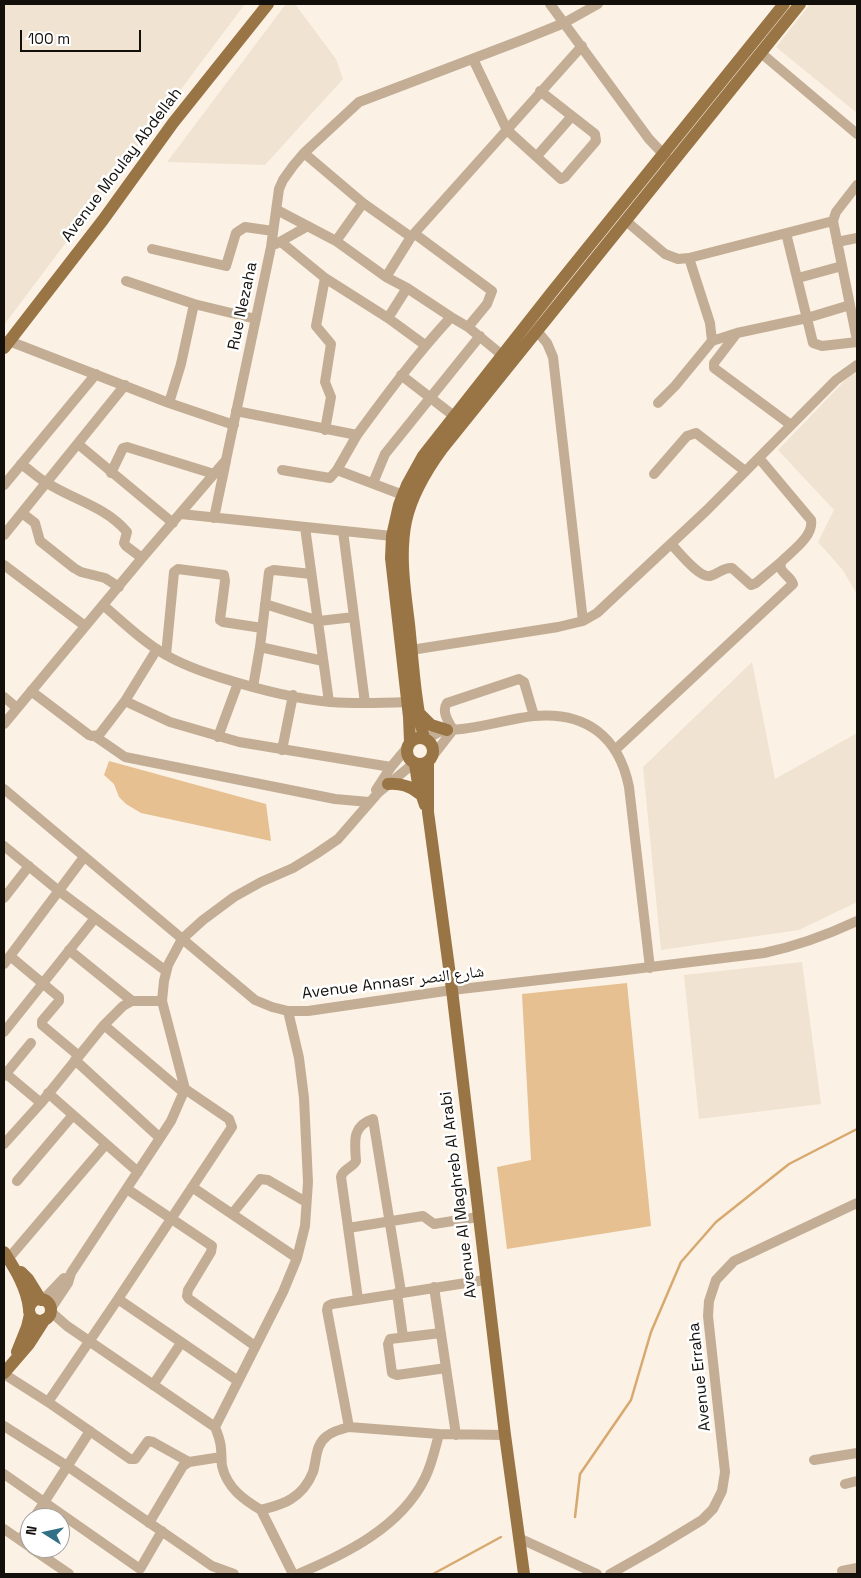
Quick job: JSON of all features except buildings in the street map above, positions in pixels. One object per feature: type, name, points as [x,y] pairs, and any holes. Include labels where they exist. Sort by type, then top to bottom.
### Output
[{"type":"main road","name":"Avenue Moulay Abdellah","points":[[6,344],[103,220],[173,123],[268,4]]},
{"type":"main road","points":[[757,50],[784,4]]},
{"type":"main road","points":[[408,746],[416,738],[425,739],[432,745],[433,753],[422,762],[408,758],[408,746],[408,702],[393,582],[392,536],[402,495],[412,475],[423,456],[454,416],[507,356],[757,50],[800,4]]},
{"type":"main road","points":[[425,739],[418,713],[403,556],[404,534],[410,505],[432,462],[507,356],[537,331],[626,221],[668,159]]},
{"type":"main road","points":[[418,713],[431,725],[450,730]]},
{"type":"main road","name":"Avenue Al Maghreb Al Arabi","points":[[422,762],[420,794],[428,812]]},
{"type":"main road","name":"Avenue Al Maghreb Al Arabi","points":[[422,762],[452,990],[485,1280],[524,1574]]},
{"type":"main road","points":[[388,784],[395,783],[409,786],[420,794]]},
{"type":"main road","points":[[8,1259],[28,1279],[46,1310]]},
{"type":"main road","points":[[8,1259],[26,1295],[30,1311],[36,1320],[46,1310]]},
{"type":"main road","points":[[14,1359],[27,1327],[32,1302],[46,1310]]},
{"type":"main road","points":[[4,1374],[14,1359],[29,1344],[46,1310]]},
{"type":"street","points":[[550,4],[649,139],[668,159]]},
{"type":"street","name":"Rue Nezaha","points":[[4,724],[102,605],[226,460],[271,247],[279,189],[283,180],[304,153],[359,102],[564,23],[598,4]]},
{"type":"street","points":[[386,277],[413,235],[582,46]]},
{"type":"street","points":[[757,50],[857,134]]},
{"type":"street","points":[[473,59],[507,130],[561,179],[565,177],[596,141],[595,134],[540,91]]},
{"type":"street","points":[[537,156],[572,116]]},
{"type":"street","points":[[304,153],[363,203],[413,235],[492,292],[487,304],[468,327]]},
{"type":"street","points":[[786,233],[813,343],[822,346],[857,341],[833,221],[836,212],[857,185]]},
{"type":"street","points":[[336,241],[363,203]]},
{"type":"street","points":[[277,210],[336,241],[386,277],[407,288],[468,327],[507,356]]},
{"type":"street","points":[[626,221],[665,254],[678,259],[689,258],[833,221]]},
{"type":"street","points":[[271,247],[308,226]]},
{"type":"street","points":[[152,249],[226,266],[236,233],[245,227],[273,231]]},
{"type":"street","points":[[837,242],[857,238]]},
{"type":"street","points":[[281,242],[325,278],[388,318],[425,345]]},
{"type":"street","points":[[689,258],[710,323],[712,340]]},
{"type":"street","points":[[798,278],[842,266]]},
{"type":"street","points":[[325,278],[316,326],[330,344],[325,382],[331,397],[325,430]]},
{"type":"street","points":[[126,281],[194,304],[256,319]]},
{"type":"street","points":[[388,318],[407,288]]},
{"type":"street","points":[[169,403],[194,304]]},
{"type":"street","points":[[658,402],[674,386],[712,340],[807,318],[850,305]]},
{"type":"street","points":[[282,470],[330,478],[337,470],[357,435],[401,375],[451,317]]},
{"type":"street","points":[[537,331],[547,343],[553,358],[582,621]]},
{"type":"street","points":[[737,333],[714,363],[714,368],[791,425]]},
{"type":"street","points":[[373,483],[385,454],[480,336]]},
{"type":"street","points":[[6,344],[96,374],[169,403],[234,425]]},
{"type":"street","points":[[411,650],[558,627],[582,621],[597,613],[745,472],[836,380],[857,365]]},
{"type":"street","points":[[4,485],[96,374]]},
{"type":"street","points":[[401,375],[454,416]]},
{"type":"street","points":[[4,536],[126,385]]},
{"type":"street","points":[[236,411],[357,435]]},
{"type":"street","points":[[654,474],[687,436],[696,433],[745,472]]},
{"type":"street","points":[[78,444],[173,523]]},
{"type":"street","points":[[112,472],[123,448],[127,447],[214,474]]},
{"type":"street","points":[[671,544],[701,574],[712,576],[726,568],[732,568],[751,585],[781,562],[809,533],[812,526],[811,520],[759,458]]},
{"type":"street","points":[[214,518],[226,460]]},
{"type":"street","points":[[21,464],[46,483],[103,510],[120,523],[127,532],[124,543],[142,558]]},
{"type":"street","points":[[337,470],[402,495]]},
{"type":"street","points":[[22,513],[35,523],[40,541],[74,568],[81,572],[105,578],[119,587]]},
{"type":"street","points":[[181,514],[392,536]]},
{"type":"street","points":[[305,527],[329,702]]},
{"type":"street","points":[[343,531],[365,703]]},
{"type":"street","points":[[616,749],[791,587],[792,581],[781,570],[781,562]]},
{"type":"street","points":[[4,565],[85,626]]},
{"type":"street","points":[[96,737],[161,652],[174,572],[178,569],[224,576],[220,620],[262,628]]},
{"type":"street","points":[[252,687],[260,647],[268,574],[274,570],[311,574]]},
{"type":"street","points":[[265,604],[319,621],[354,617]]},
{"type":"street","points":[[102,605],[161,652],[197,670],[238,683],[329,702],[408,702]]},
{"type":"street","points":[[260,647],[323,661]]},
{"type":"street","points":[[450,730],[444,712],[447,703],[519,679],[524,682],[534,716]]},
{"type":"street","points":[[218,737],[238,683]]},
{"type":"street","points":[[31,691],[89,734],[125,757],[335,798],[370,802]]},
{"type":"street","points":[[282,750],[293,695]]},
{"type":"street","points":[[4,697],[17,708]]},
{"type":"street","points":[[125,701],[170,722],[218,737],[255,746],[391,767]]},
{"type":"street","points":[[425,739],[439,732],[534,716],[573,719],[601,733],[616,749],[623,762],[630,787],[650,968]]},
{"type":"street","points":[[370,802],[388,784],[422,762],[450,730]]},
{"type":"street","points":[[293,1574],[261,1510],[246,1501],[235,1491],[223,1469],[220,1441],[215,1427],[89,1342],[46,1310],[68,1283],[71,1273],[171,1121],[184,1090],[162,1001],[166,971],[182,939],[203,920],[234,897],[261,882],[293,868],[331,844],[357,819],[370,802],[391,767],[408,746]]},
{"type":"street","name":"Avenue Annasr شارع النصر","points":[[4,789],[255,1000],[288,1011],[326,1009],[452,990],[650,968],[778,950],[817,938],[857,921]]},
{"type":"street","points":[[4,846],[59,891],[166,971]]},
{"type":"street","points":[[84,857],[7,960],[42,983],[60,999],[42,1021],[42,1025],[160,1138]]},
{"type":"street","points":[[4,898],[29,866]]},
{"type":"street","points":[[4,1032],[96,918]]},
{"type":"street","points":[[70,950],[132,1001]]},
{"type":"street","points":[[4,1144],[104,1025],[123,1006],[132,1001],[162,1001]]},
{"type":"street","points":[[215,1427],[283,1292],[297,1258],[305,1226],[307,1158],[304,1098],[299,1058],[288,1011]]},
{"type":"street","points":[[48,1402],[232,1127],[229,1119],[184,1090],[104,1025]]},
{"type":"street","points":[[31,1043],[4,1074],[40,1103]]},
{"type":"street","points":[[48,1093],[138,1172]]},
{"type":"street","points":[[17,1181],[73,1115]]},
{"type":"street","points":[[358,1299],[342,1174],[356,1161],[354,1139],[356,1132],[366,1121],[373,1119],[390,1221],[403,1337]]},
{"type":"street","points":[[8,1259],[106,1144]]},
{"type":"street","points":[[232,1214],[260,1179],[268,1180],[306,1202]]},
{"type":"street","points":[[192,1187],[297,1258]]},
{"type":"street","points":[[127,1188],[212,1246],[213,1248],[188,1290],[187,1296],[255,1346]]},
{"type":"street","name":"Avenue Erraha","points":[[610,1574],[702,1520],[713,1509],[722,1491],[725,1472],[708,1316],[709,1301],[716,1280],[734,1261],[857,1203]]},
{"type":"street","points":[[348,1228],[423,1216],[434,1224],[478,1217]]},
{"type":"street","points":[[349,1427],[328,1307],[332,1304],[358,1299],[485,1280]]},
{"type":"street","points":[[434,1288],[456,1435]]},
{"type":"street","points":[[118,1299],[238,1380]]},
{"type":"street","points":[[440,1332],[392,1338],[388,1342],[393,1374],[397,1376],[446,1368]]},
{"type":"street","points":[[153,1385],[181,1343]]},
{"type":"street","points":[[4,1374],[132,1460],[135,1459],[148,1441],[189,1462]]},
{"type":"street","points":[[4,1426],[68,1466],[212,1566],[234,1574]]},
{"type":"street","points":[[261,1510],[291,1499],[303,1490],[313,1471],[316,1453],[321,1443],[326,1436],[335,1431],[349,1427],[456,1435],[505,1435]]},
{"type":"street","points":[[41,1508],[90,1431]]},
{"type":"street","points":[[298,1574],[332,1560],[366,1540],[397,1515],[414,1495],[424,1479],[432,1461],[439,1434]]},
{"type":"street","points":[[814,1460],[857,1453]]},
{"type":"street","points":[[150,1523],[179,1471],[189,1462],[221,1457]]},
{"type":"street","points":[[4,1474],[139,1571],[162,1531]]},
{"type":"street","points":[[845,1484],[857,1481]]},
{"type":"street","points":[[4,1529],[20,1540]]},
{"type":"street","points":[[520,1539],[597,1574]]},
{"type":"street","points":[[46,1558],[69,1574]]},
{"type":"street","points":[[842,1571],[857,1568]]},
{"type":"shaded area","points":[[4,4],[245,4],[4,325]]},
{"type":"shaded area","points":[[286,4],[295,4],[336,59],[343,79],[265,165],[167,162]]},
{"type":"shaded area","points":[[810,4],[857,4],[857,113],[776,47]]},
{"type":"shaded area","points":[[857,371],[857,594],[842,569],[818,542],[834,510],[778,450],[853,372]]},
{"type":"shaded area","points":[[752,662],[775,779],[857,733],[857,902],[799,930],[661,950],[643,767]]},
{"type":"shaded area","points":[[109,761],[266,804],[271,841],[141,813],[126,804],[119,797],[114,784],[104,775]]},
{"type":"shaded area","points":[[802,962],[821,1104],[699,1119],[684,975]]},
{"type":"shaded area","points":[[627,983],[651,1226],[507,1249],[497,1167],[531,1160],[522,994]]},
{"type":"waterway","points":[[575,1517],[580,1474],[631,1400],[651,1332],[681,1262],[716,1222],[789,1164],[857,1129]]},
{"type":"waterway","points":[[433,1574],[501,1537]]}]
